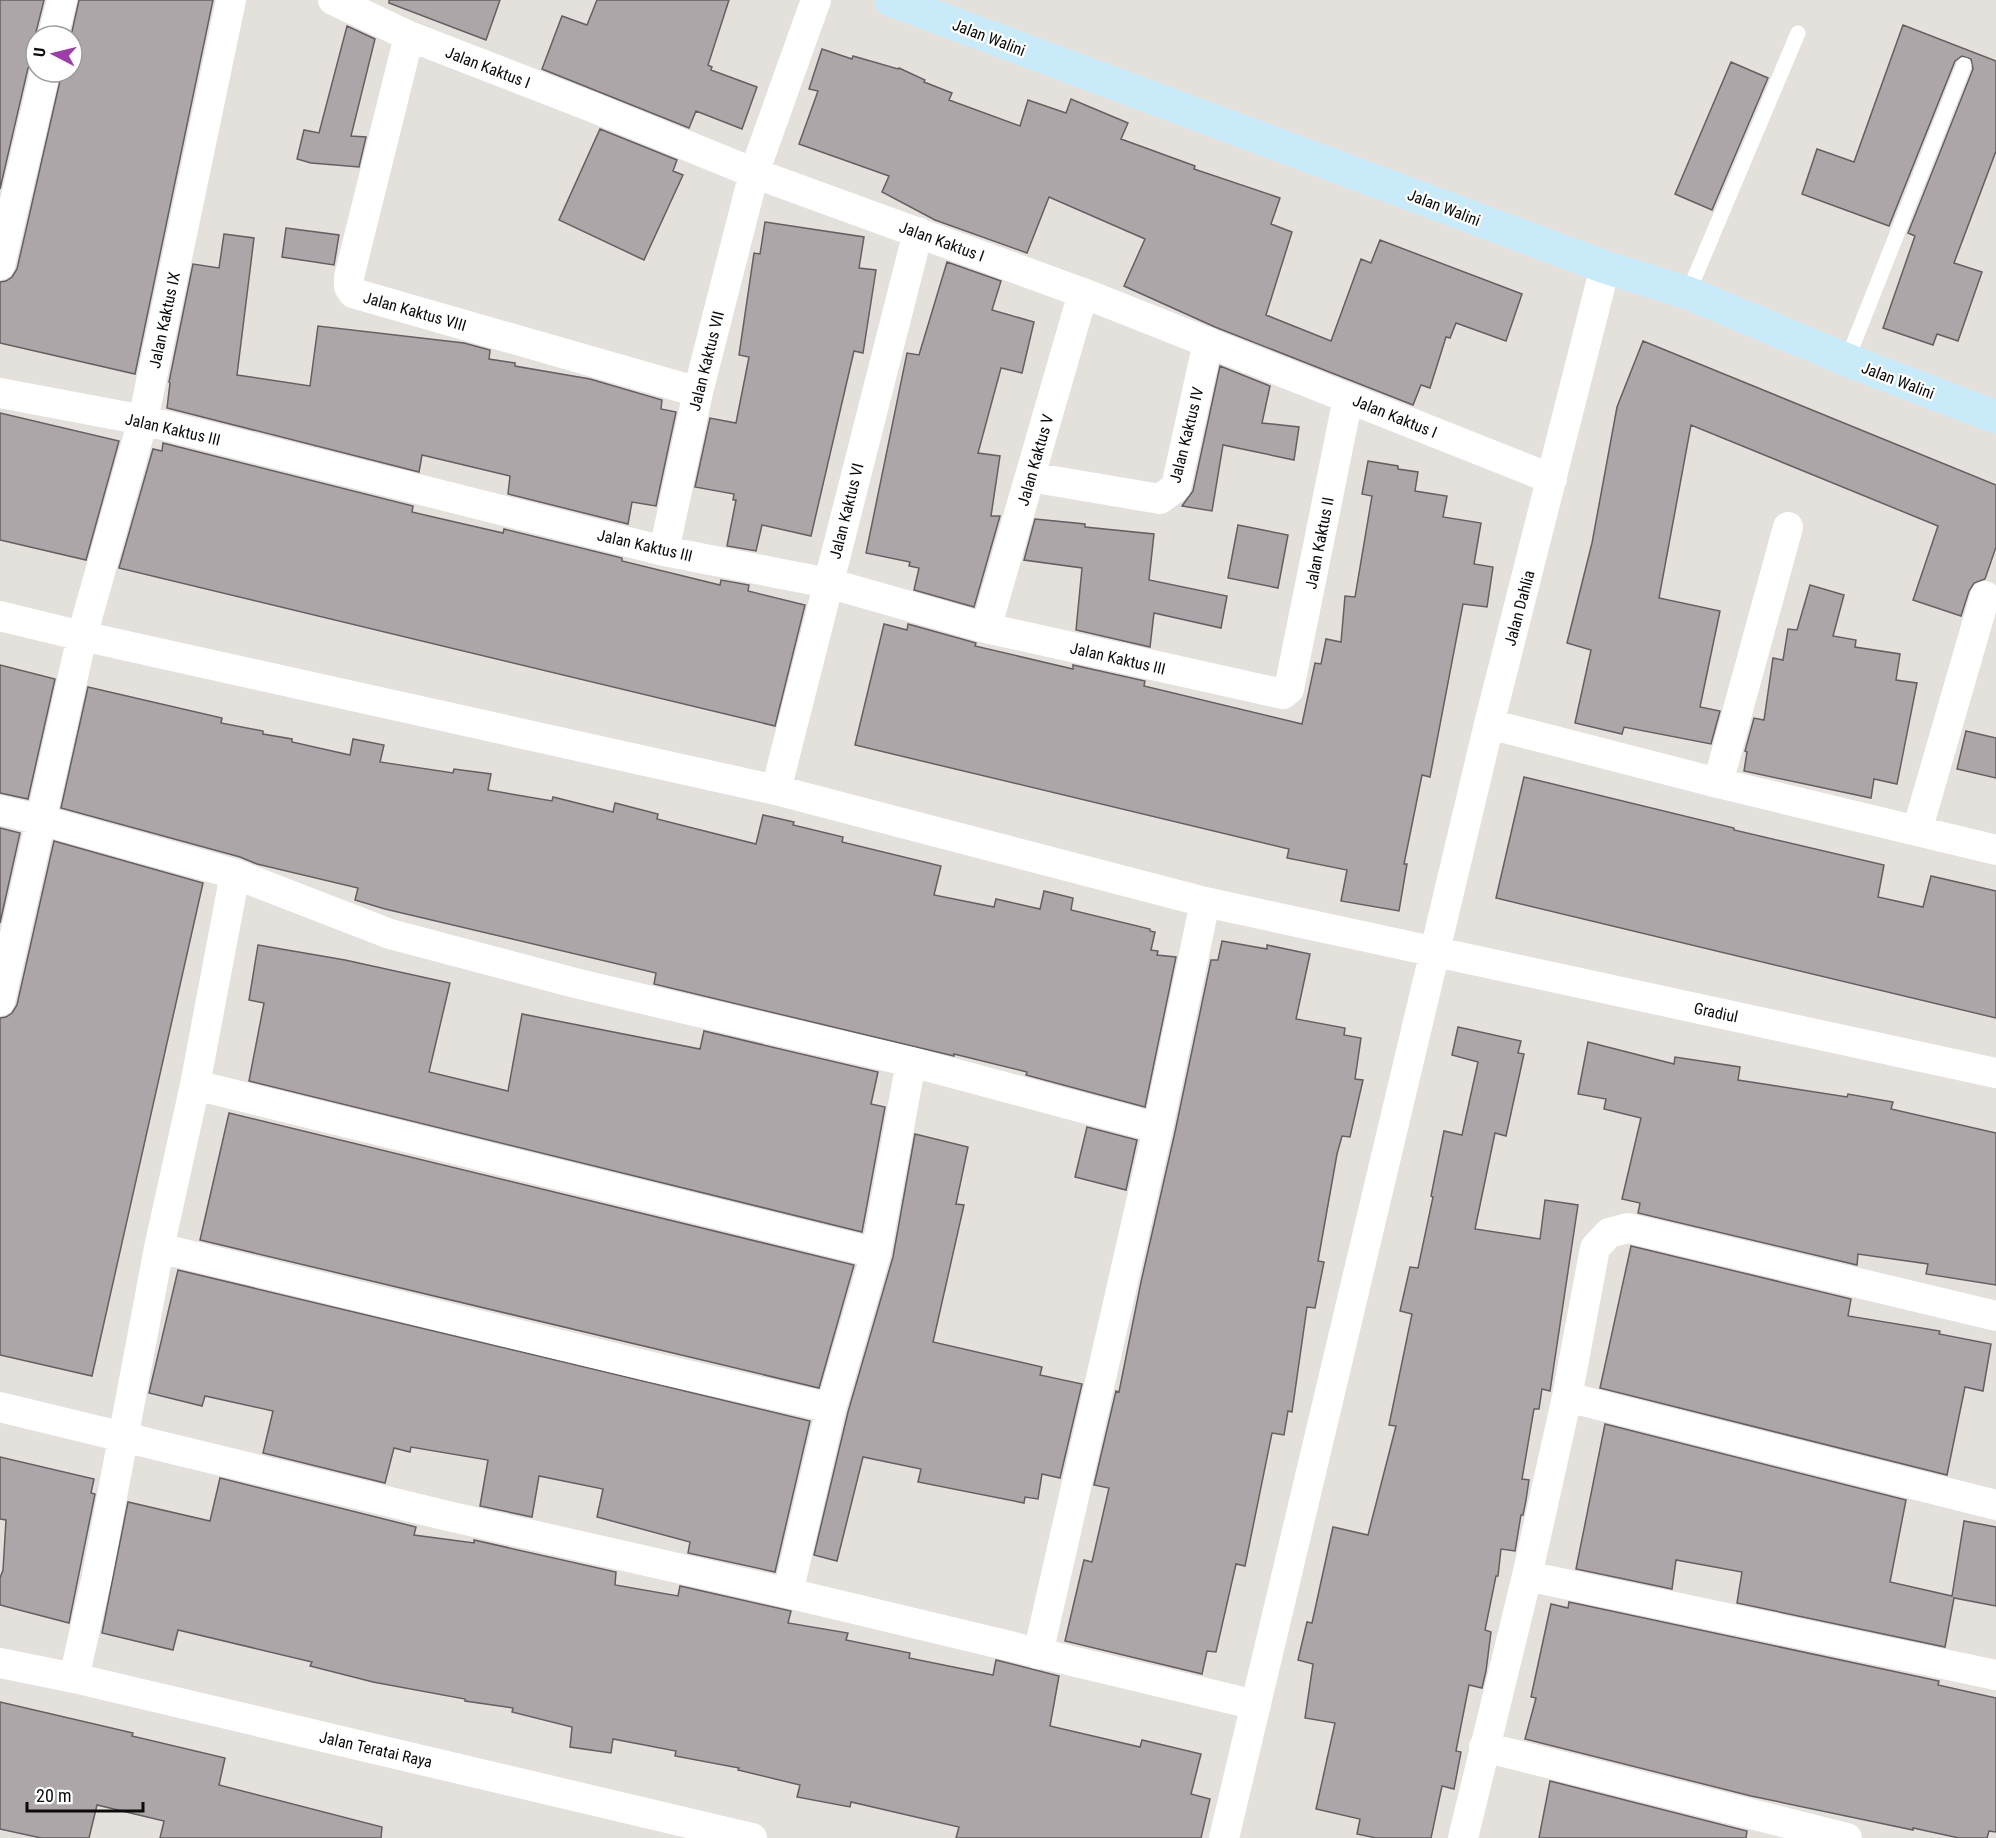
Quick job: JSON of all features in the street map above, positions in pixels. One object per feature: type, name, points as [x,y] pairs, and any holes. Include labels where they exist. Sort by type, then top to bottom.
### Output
[{"type":"street","points":[[56,24],[62,0]]},
{"type":"street","name":"Jalan Kaktus IX","points":[[0,997],[82,636],[143,420],[231,0]]},
{"type":"street","name":"Jalan Kaktus I","points":[[333,0],[409,36],[754,173],[1083,293],[1552,479]]},
{"type":"street","name":"Jalan Kaktus VII","points":[[664,551],[698,392],[754,173],[816,0]]},
{"type":"street","name":"Jalan Walini","points":[[891,0],[1605,267],[1688,293],[1847,360],[1996,417]]},
{"type":"street","name":"Jalan Kaktus VIII","points":[[409,36],[349,277],[349,287],[353,293],[698,392]]},
{"type":"street","points":[[0,265],[42,84]]},
{"type":"street","name":"Jalan Kaktus VI","points":[[776,790],[918,232]]},
{"type":"street","name":"Jalan Dahlia","points":[[1224,1838],[1489,724],[1605,267]]},
{"type":"street","name":"Jalan Kaktus V","points":[[986,628],[1083,293]]},
{"type":"street","name":"Jalan Kaktus IV","points":[[1030,477],[1160,499],[1176,487],[1208,342]]},
{"type":"street","name":"Jalan Kaktus III","points":[[0,393],[143,420],[664,551],[828,583],[986,628],[1278,694],[1283,694],[1289,689]]},
{"type":"street","name":"Jalan Kaktus II","points":[[1289,689],[1348,398]]},
{"type":"street","points":[[1718,783],[1788,527]]},
{"type":"street","points":[[1917,831],[1985,596]]},
{"type":"street","name":"Gradiul","points":[[0,616],[776,790],[1205,903],[1996,1073]]},
{"type":"street","points":[[1489,724],[1718,783],[1996,850]]},
{"type":"street","points":[[0,810],[236,874],[390,934],[575,983],[911,1062],[1158,1128]]},
{"type":"street","points":[[74,1678],[97,1576],[159,1248],[195,1085],[236,874]]},
{"type":"street","points":[[1038,1654],[1158,1128],[1205,903]]},
{"type":"street","points":[[788,1593],[831,1408],[876,1253],[911,1062]]},
{"type":"street","points":[[195,1085],[876,1253]]},
{"type":"street","points":[[1463,1838],[1527,1576],[1567,1398],[1595,1248],[1609,1233],[1628,1228],[1996,1316]]},
{"type":"street","points":[[159,1248],[831,1408]]},
{"type":"street","points":[[1567,1398],[1996,1505]]},
{"type":"street","points":[[0,1407],[448,1516],[788,1593],[1256,1705]]},
{"type":"street","points":[[1527,1576],[1996,1675]]},
{"type":"street","name":"Jalan Teratai Raya","points":[[0,1663],[74,1678],[752,1838]]},
{"type":"street","points":[[1484,1747],[1847,1838]]},
{"type":"lane","points":[[1688,293],[1798,33]]},
{"type":"lane","points":[[1847,360],[1964,65]]},
{"type":"building","points":[[0,0],[44,0],[38,24],[24,24],[24,84],[0,189]]},
{"type":"building","points":[[79,0],[213,0],[135,374],[0,343],[0,282],[12,277],[17,269],[59,84],[84,84],[84,24],[74,24]]},
{"type":"building","points":[[389,0],[500,0],[486,40],[389,3]]},
{"type":"building","points":[[597,0],[729,0],[708,65],[712,67],[711,70],[757,87],[742,129],[696,111],[689,128],[542,69],[562,16],[587,25]]},
{"type":"building","points":[[1903,25],[1996,61],[1996,151],[1954,263],[1982,272],[1958,341],[1937,334],[1933,345],[1883,328],[1915,236],[1908,233],[1973,69],[1971,59],[1962,56],[1955,61],[1889,226],[1802,194],[1817,149],[1854,162]]},
{"type":"building","points":[[347,26],[375,39],[351,136],[366,137],[359,167],[311,163],[297,159],[304,130],[319,133]]},
{"type":"building","points":[[822,49],[852,59],[853,56],[899,68],[925,80],[924,82],[952,93],[949,100],[1020,126],[1028,100],[1066,113],[1071,99],[1128,123],[1121,139],[1195,166],[1194,169],[1280,198],[1271,224],[1292,232],[1266,315],[1331,341],[1361,259],[1371,263],[1380,240],[1522,294],[1506,341],[1456,323],[1450,338],[1446,337],[1430,388],[1421,385],[1413,405],[1215,327],[1124,286],[1145,239],[1049,197],[1027,253],[935,220],[882,192],[889,176],[799,144],[818,91],[809,89]]},
{"type":"building","points":[[1731,62],[1768,78],[1712,210],[1675,194]]},
{"type":"building","points":[[600,129],[677,160],[673,171],[683,175],[644,260],[559,220]]},
{"type":"building","points":[[765,222],[864,237],[859,268],[876,270],[863,353],[854,351],[811,536],[762,525],[756,551],[727,546],[736,500],[733,500],[734,494],[695,487],[710,418],[736,423],[749,357],[739,355],[754,253],[760,254]]},
{"type":"building","points":[[286,228],[339,235],[334,265],[282,257]]},
{"type":"building","points":[[224,234],[254,238],[237,375],[310,386],[318,326],[464,343],[490,350],[489,359],[515,363],[515,366],[590,379],[662,400],[661,409],[676,412],[656,506],[632,502],[628,524],[508,494],[510,476],[422,455],[419,472],[167,408],[169,382],[193,264],[219,268]]},
{"type":"building","points":[[947,262],[1001,281],[992,310],[1034,322],[1022,373],[1001,368],[978,453],[1000,456],[991,516],[1000,516],[974,607],[914,590],[919,568],[909,566],[910,562],[866,553],[907,353],[919,355]]},
{"type":"building","points":[[1643,341],[1996,485],[1996,547],[1985,579],[1974,583],[1961,616],[1913,600],[1938,526],[1691,425],[1659,598],[1720,611],[1700,707],[1720,711],[1711,744],[1624,727],[1622,734],[1575,723],[1591,650],[1567,643],[1592,543],[1617,407]]},
{"type":"building","points":[[1220,366],[1270,386],[1262,423],[1299,427],[1294,460],[1223,445],[1212,511],[1182,506],[1193,491]]},
{"type":"building","points":[[0,413],[119,441],[86,560],[0,540]]},
{"type":"building","points":[[163,443],[413,506],[412,512],[503,533],[504,529],[720,585],[721,580],[749,585],[748,591],[805,605],[775,726],[119,568],[153,449],[162,451]]},
{"type":"building","points":[[1368,461],[1418,472],[1415,491],[1447,496],[1443,517],[1481,523],[1474,564],[1493,567],[1487,607],[1463,604],[1430,777],[1422,775],[1404,864],[1407,864],[1399,911],[1341,901],[1347,870],[1287,858],[1289,849],[855,745],[884,624],[907,630],[908,624],[976,643],[975,646],[1073,669],[1073,665],[1145,681],[1144,686],[1302,724],[1315,663],[1321,664],[1326,639],[1341,642],[1345,596],[1355,597],[1372,496],[1362,494]]},
{"type":"building","points":[[1035,519],[1154,534],[1149,580],[1227,596],[1221,628],[1154,613],[1150,647],[1076,630],[1082,568],[1024,560]]},
{"type":"building","points":[[1238,525],[1288,535],[1278,588],[1228,578]]},
{"type":"building","points":[[1810,585],[1844,595],[1833,636],[1856,640],[1855,647],[1900,654],[1896,680],[1917,683],[1897,784],[1874,779],[1871,798],[1744,771],[1747,752],[1745,751],[1754,718],[1764,720],[1773,658],[1783,660],[1788,629],[1797,630]]},
{"type":"building","points":[[0,665],[55,679],[28,799],[0,793]]},
{"type":"building","points":[[88,687],[222,718],[221,723],[263,731],[263,734],[292,739],[292,742],[350,755],[353,739],[384,745],[380,762],[453,773],[454,769],[491,774],[488,790],[552,801],[553,797],[613,812],[615,803],[658,814],[657,819],[756,844],[763,815],[794,822],[793,825],[843,837],[842,842],[941,866],[934,895],[994,907],[996,899],[1040,909],[1044,891],[1073,898],[1071,910],[1150,929],[1155,932],[1151,950],[1158,951],[1157,955],[1176,957],[1145,1107],[1026,1075],[1027,1072],[654,984],[656,973],[385,909],[355,900],[358,888],[257,864],[240,857],[61,808]]},
{"type":"building","points":[[1966,731],[1996,738],[1996,778],[1957,769]]},
{"type":"building","points":[[1524,777],[1884,865],[1878,897],[1923,907],[1931,876],[1996,891],[1996,1018],[1496,898]]},
{"type":"building","points":[[0,828],[20,833],[0,923]]},
{"type":"building","points":[[54,841],[203,883],[92,1376],[0,1355],[0,1018],[12,1013],[17,1005]]},
{"type":"building","points":[[1222,941],[1267,949],[1267,945],[1310,954],[1296,1019],[1345,1028],[1344,1035],[1361,1038],[1355,1079],[1363,1080],[1350,1137],[1342,1136],[1337,1154],[1318,1261],[1324,1262],[1315,1308],[1307,1307],[1292,1412],[1288,1411],[1284,1435],[1272,1433],[1245,1566],[1236,1564],[1216,1652],[1207,1651],[1202,1674],[1065,1641],[1084,1560],[1092,1562],[1109,1488],[1094,1485],[1116,1391],[1119,1392],[1211,960],[1218,960]]},
{"type":"building","points":[[258,945],[345,960],[450,983],[429,1072],[508,1091],[522,1014],[700,1049],[704,1031],[878,1072],[871,1104],[885,1107],[862,1232],[249,1081],[264,1003],[249,1000]]},
{"type":"building","points":[[1458,1027],[1521,1041],[1518,1053],[1524,1054],[1506,1136],[1495,1133],[1475,1229],[1540,1239],[1545,1200],[1578,1205],[1550,1391],[1542,1389],[1539,1409],[1534,1409],[1522,1479],[1529,1480],[1523,1515],[1521,1515],[1515,1551],[1501,1549],[1498,1576],[1496,1576],[1485,1630],[1491,1632],[1486,1671],[1482,1688],[1469,1685],[1456,1751],[1461,1752],[1454,1789],[1442,1786],[1431,1838],[1376,1838],[1357,1834],[1360,1819],[1316,1809],[1335,1723],[1305,1718],[1313,1664],[1298,1660],[1307,1622],[1312,1623],[1333,1527],[1368,1535],[1396,1426],[1389,1425],[1412,1314],[1400,1311],[1410,1267],[1418,1268],[1444,1131],[1462,1135],[1478,1062],[1452,1055]]},
{"type":"building","points":[[1588,1042],[1674,1064],[1675,1057],[1740,1067],[1738,1080],[1893,1102],[1891,1109],[1996,1133],[1996,1285],[1926,1274],[1928,1264],[1858,1254],[1857,1265],[1638,1213],[1640,1203],[1622,1199],[1641,1118],[1604,1109],[1606,1099],[1578,1094]]},
{"type":"building","points":[[229,1113],[854,1265],[819,1388],[200,1240]]},
{"type":"building","points":[[1087,1127],[1137,1140],[1126,1190],[1075,1177]]},
{"type":"building","points":[[915,1134],[968,1147],[956,1204],[964,1205],[933,1342],[1042,1367],[1040,1375],[1082,1384],[1060,1478],[1042,1474],[1038,1499],[1025,1497],[1024,1503],[918,1482],[921,1469],[863,1457],[837,1561],[814,1555],[848,1412],[893,1257]]},
{"type":"building","points":[[1631,1246],[1851,1299],[1848,1316],[1940,1331],[1939,1334],[1991,1344],[1983,1391],[1965,1387],[1947,1475],[1600,1388]]},
{"type":"building","points":[[178,1270],[810,1421],[775,1572],[688,1553],[690,1542],[597,1517],[603,1489],[539,1476],[532,1517],[480,1506],[488,1460],[411,1447],[410,1452],[394,1448],[385,1483],[263,1453],[273,1411],[205,1396],[202,1406],[149,1393]]},
{"type":"building","points":[[1605,1424],[1906,1500],[1890,1582],[1952,1596],[1964,1521],[1996,1527],[1996,1606],[1954,1598],[1945,1647],[1737,1603],[1742,1572],[1676,1560],[1672,1589],[1576,1569]]},
{"type":"building","points":[[0,1457],[94,1479],[91,1493],[95,1494],[69,1623],[0,1605],[0,1578],[3,1570],[6,1520],[0,1519]]},
{"type":"building","points":[[220,1478],[416,1527],[414,1535],[474,1543],[474,1540],[616,1572],[615,1585],[678,1596],[680,1586],[791,1611],[788,1623],[848,1633],[846,1640],[910,1653],[909,1658],[993,1675],[996,1660],[1059,1676],[1050,1726],[1140,1747],[1142,1740],[1201,1754],[1191,1794],[1210,1799],[1201,1838],[956,1838],[959,1827],[851,1802],[850,1807],[797,1797],[800,1785],[738,1770],[739,1768],[675,1756],[676,1751],[613,1739],[611,1753],[570,1747],[572,1727],[512,1712],[513,1708],[465,1701],[465,1699],[373,1682],[310,1666],[312,1662],[178,1630],[173,1650],[102,1633],[128,1502],[210,1521]]},
{"type":"building","points":[[1569,1602],[1939,1681],[1938,1685],[1996,1698],[1996,1832],[1989,1831],[1987,1838],[1959,1838],[1913,1828],[1913,1830],[1751,1796],[1525,1739],[1536,1698],[1531,1697],[1551,1604],[1568,1608]]},
{"type":"building","points":[[0,1702],[133,1733],[132,1736],[225,1758],[219,1785],[382,1827],[381,1838],[160,1838],[164,1821],[97,1805],[89,1838],[41,1838],[0,1829]]},
{"type":"building","points":[[1550,1781],[1747,1831],[1746,1838],[1539,1838]]}]
